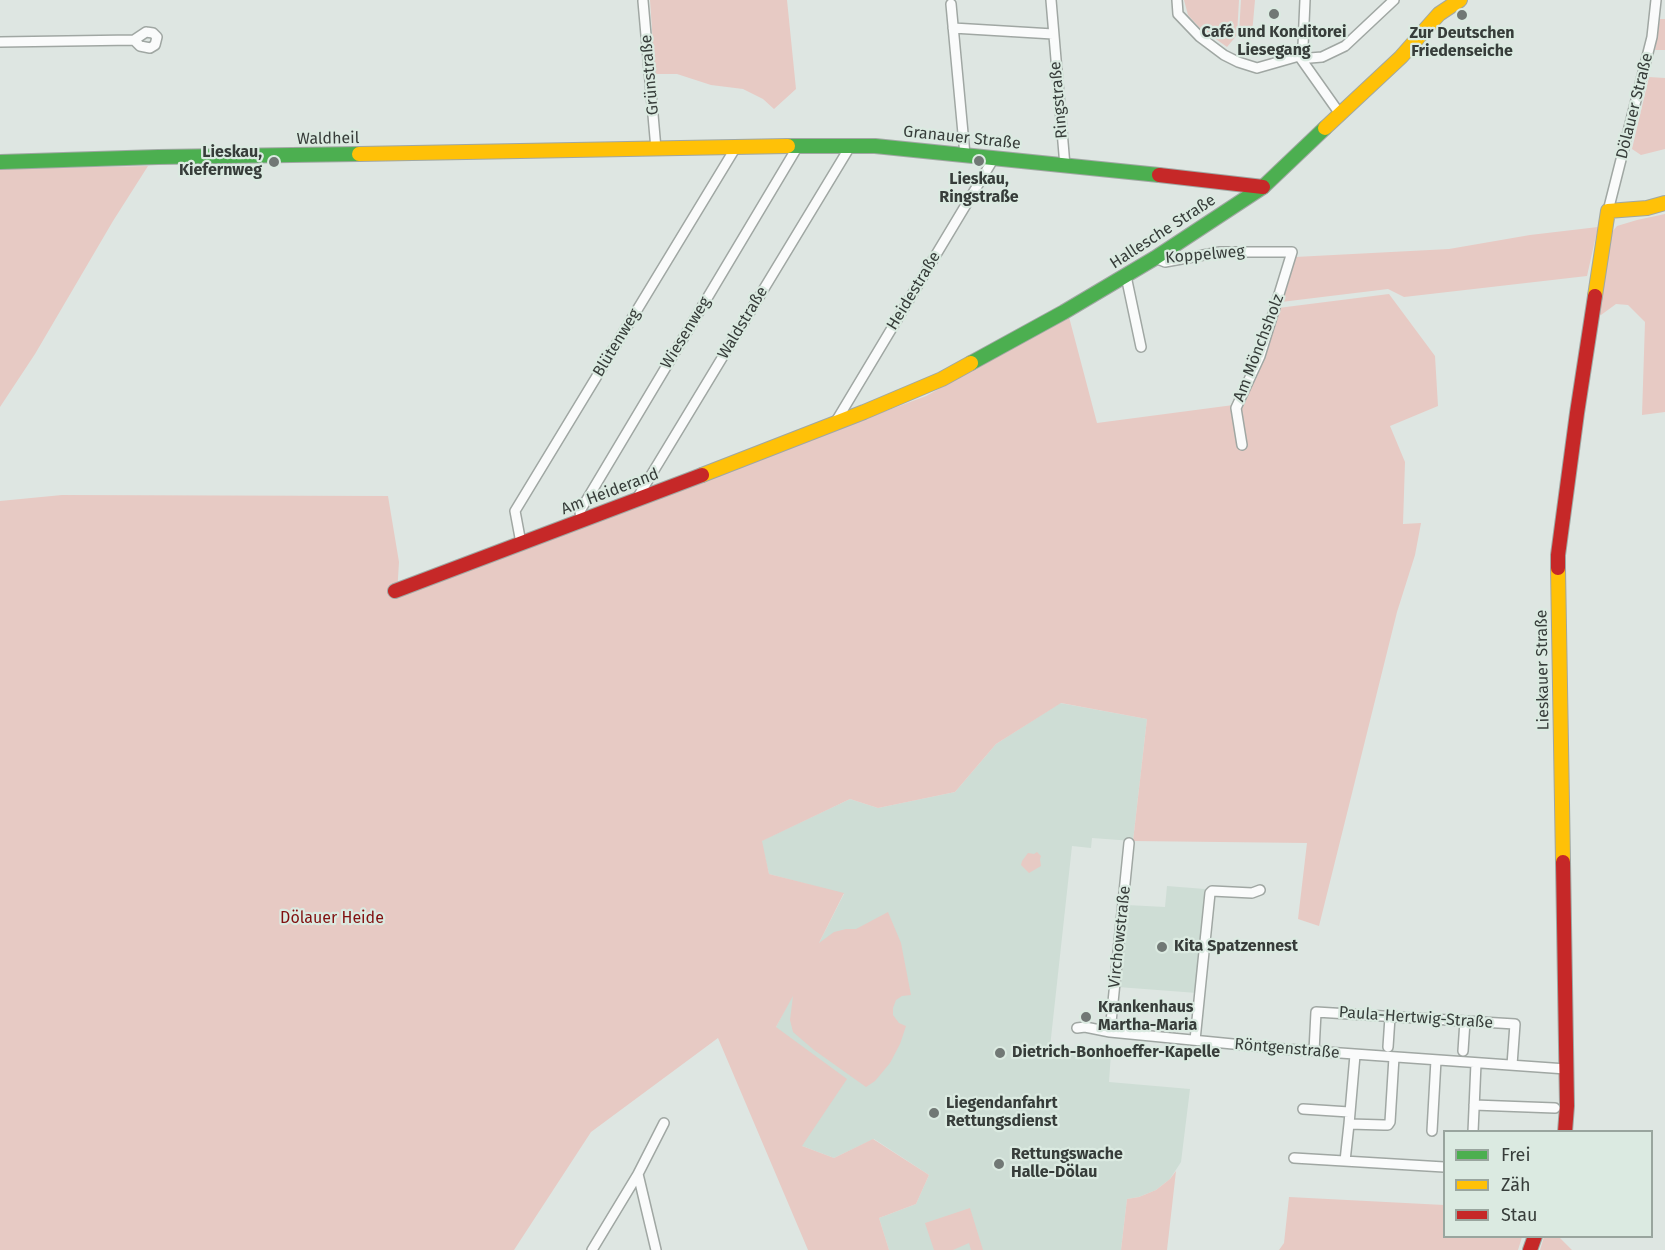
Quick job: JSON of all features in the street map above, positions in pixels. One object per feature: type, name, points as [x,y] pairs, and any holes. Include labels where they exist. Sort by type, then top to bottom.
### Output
[{"type":"street","name":"Ringstraße","points":[[1051,0],[1065,166]]},
{"type":"street","points":[[1177,0],[1178,14],[1213,48],[1238,62],[1257,68],[1299,56],[1322,57],[1345,46],[1394,0]]},
{"type":"street","points":[[1299,56],[1303,46],[1305,0]]},
{"type":"street","name":"Hallesche Straße","points":[[835,423],[942,380],[1126,276],[1263,187],[1401,57],[1439,14],[1460,0]]},
{"type":"street","name":"Dölauer Straße","points":[[1608,211],[1652,37],[1656,0]]},
{"type":"street","name":"Grünstraße","points":[[644,1],[656,149]]},
{"type":"street","points":[[951,4],[965,155]]},
{"type":"street","points":[[953,28],[1053,34]]},
{"type":"street","points":[[0,42],[134,40]]},
{"type":"street","points":[[1299,56],[1340,114]]},
{"type":"street","name":"Waldstraße","points":[[635,501],[851,145]]},
{"type":"street","name":"Wiesenweg","points":[[581,521],[580,511],[798,146]]},
{"type":"street","name":"Granauer Straße","points":[[656,149],[875,146],[1263,187]]},
{"type":"street","name":"Blütenweg","points":[[521,543],[515,511],[736,147]]},
{"type":"street","name":"Waldheil","points":[[0,162],[158,157],[656,149]]},
{"type":"street","name":"Heidestraße","points":[[835,423],[994,159]]},
{"type":"street","points":[[1608,211],[1647,208],[1665,203]]},
{"type":"street","name":"Lieskauer Straße","points":[[1565,1130],[1567,1106],[1558,555],[1608,211]]},
{"type":"street","name":"Koppelweg","points":[[1155,258],[1165,262],[1220,252],[1293,252]]},
{"type":"street","name":"Am Mönchsholz","points":[[1242,446],[1236,408],[1260,356],[1293,252]]},
{"type":"street","points":[[1126,276],[1142,347]]},
{"type":"street","name":"Am Heiderand","points":[[395,591],[835,423]]},
{"type":"street","name":"Virchowstraße","points":[[1110,1032],[1130,843]]},
{"type":"street","points":[[1195,1040],[1210,893],[1212,891],[1252,893],[1260,890]]},
{"type":"street","name":"Paula-Hertwig-Straße","points":[[1314,1051],[1316,1012],[1515,1024],[1512,1065]]},
{"type":"street","points":[[1388,1047],[1390,1017]]},
{"type":"street","points":[[1463,1051],[1465,1021]]},
{"type":"street","name":"Röntgenstraße","points":[[1077,1028],[1314,1051],[1566,1069]]},
{"type":"street","name":"Röntgenstraße","points":[[1345,1161],[1355,1054]]},
{"type":"street","points":[[1349,1124],[1388,1125],[1395,1057]]},
{"type":"street","points":[[1432,1131],[1436,1060]]},
{"type":"street","points":[[1473,1130],[1476,1063]]},
{"type":"street","points":[[1474,1104],[1555,1108]]},
{"type":"street","points":[[1303,1109],[1349,1112]]},
{"type":"street","points":[[592,1250],[638,1174],[664,1123]]},
{"type":"street","points":[[1294,1158],[1443,1167]]},
{"type":"street","points":[[638,1174],[657,1250]]},
{"type":"shaded area","points":[[1060,703],[1147,719],[1133,841],[1092,838],[1091,848],[1072,846],[1050,1047],[1111,1053],[1109,1082],[1190,1089],[1181,1162],[1170,1179],[1156,1190],[1127,1199],[1121,1250],[889,1250],[879,1218],[916,1204],[929,1175],[874,1139],[834,1158],[802,1146],[776,1027],[844,894],[769,874],[761,841],[850,799],[878,808],[955,792],[996,744]]},
{"type":"shaded area","name":"Kita Spatzennest","points":[[1167,886],[1205,889],[1197,993],[1118,987],[1127,905],[1165,907]]},
{"type":"green space","points":[[650,0],[787,0],[796,89],[774,109],[763,99],[743,89],[711,85],[677,74],[655,74]]},
{"type":"green space","points":[[1184,0],[1239,0],[1237,35],[1227,47],[1199,27],[1188,15]]},
{"type":"green space","points":[[1241,0],[1255,0],[1252,34],[1239,33]]},
{"type":"green space","points":[[1660,19],[1665,19],[1665,50],[1655,50]]},
{"type":"green space","points":[[1649,77],[1665,78],[1665,149],[1641,155],[1632,149]]},
{"type":"green space","points":[[148,166],[35,354],[0,407],[0,169]]},
{"type":"green space","points":[[1665,214],[1665,412],[1642,415],[1645,322],[1628,305],[1616,304],[1601,315],[1597,312],[1612,232],[1617,226]]},
{"type":"green space","points":[[1598,227],[1587,276],[1404,297],[1388,289],[1281,302],[1295,257],[1449,249],[1530,235]]},
{"type":"green space","name":"Dölauer Heide","points":[[1389,294],[1435,356],[1438,406],[1390,426],[1405,462],[1403,524],[1421,523],[1415,555],[1397,612],[1319,926],[1298,919],[1307,843],[1133,841],[1147,719],[1061,703],[996,744],[955,792],[878,808],[850,799],[762,841],[769,874],[844,893],[819,943],[834,932],[856,929],[888,912],[901,943],[911,995],[902,996],[896,1000],[893,1015],[899,1023],[906,1026],[890,1063],[875,1081],[866,1087],[793,1032],[790,1020],[793,996],[776,1027],[847,1079],[802,1146],[834,1158],[873,1139],[929,1175],[916,1204],[879,1218],[889,1250],[808,1250],[718,1038],[591,1132],[514,1250],[0,1250],[0,501],[62,495],[388,496],[399,562],[397,594],[926,396],[1069,317],[1097,423],[1241,404],[1278,308]]},
{"type":"green space","points":[[1037,852],[1041,856],[1041,866],[1029,873],[1021,865],[1022,861],[1028,853]]},
{"type":"green space","points":[[1176,1171],[1167,1250],[1121,1250],[1127,1199],[1156,1190]]},
{"type":"green space","points":[[1289,1197],[1443,1205],[1443,1238],[1522,1238],[1518,1250],[1279,1250],[1284,1243]]},
{"type":"green space","points":[[970,1208],[983,1250],[971,1250],[969,1243],[953,1250],[934,1250],[925,1223]]},
{"type":"green space","points":[[1544,1238],[1560,1238],[1572,1250],[1540,1250]]},
{"type":"traffic: fast","points":[[971,363],[1155,258],[1263,187],[1325,128]]},
{"type":"traffic: fast","points":[[788,146],[875,146],[1159,175]]},
{"type":"traffic: fast","points":[[0,162],[359,154]]},
{"type":"traffic: slow","points":[[1325,128],[1401,57],[1439,14],[1460,0]]},
{"type":"traffic: slow","points":[[359,154],[788,146]]},
{"type":"traffic: slow","points":[[1595,296],[1608,211],[1647,208],[1665,203]]},
{"type":"traffic: slow","points":[[702,475],[864,412],[942,379],[971,363]]},
{"type":"traffic: slow","points":[[1558,568],[1563,862]]},
{"type":"traffic: jam","points":[[1159,175],[1263,187]]},
{"type":"traffic: jam","points":[[1558,568],[1577,413],[1595,296]]},
{"type":"traffic: jam","points":[[395,591],[702,475]]},
{"type":"traffic: jam","points":[[1563,862],[1567,1106],[1565,1130]]},
{"type":"traffic: jam","points":[[1530,1250],[1534,1238]]},
{"type":"place","name":"Café und Konditorei Liesegang","points":[[1274,14]]},
{"type":"place","name":"Zur Deutschen Friedenseiche","points":[[1462,15]]},
{"type":"place","name":"Lieskau, Ringstraße","points":[[979,161]]},
{"type":"place","name":"Lieskau, Kiefernweg","points":[[274,162]]},
{"type":"place","name":"Kita Spatzennest","points":[[1162,947]]},
{"type":"place","name":"Krankenhaus Martha-Maria","points":[[1086,1017]]},
{"type":"place","name":"Dietrich-Bonhoeffer-Kapelle","points":[[1000,1053]]},
{"type":"place","name":"Liegendanfahrt Rettungsdienst","points":[[934,1113]]},
{"type":"place","name":"Rettungswache Halle-Dölau","points":[[999,1164]]}]
